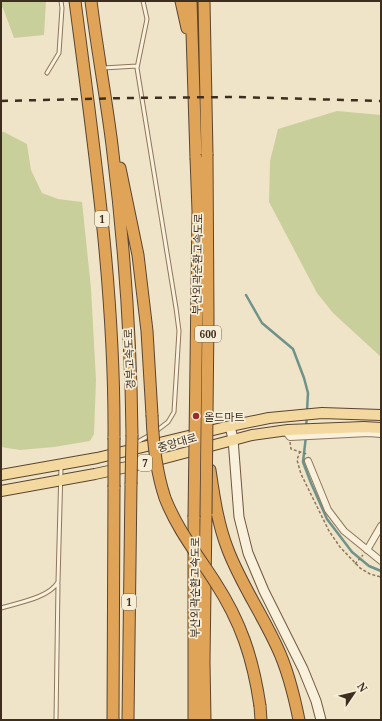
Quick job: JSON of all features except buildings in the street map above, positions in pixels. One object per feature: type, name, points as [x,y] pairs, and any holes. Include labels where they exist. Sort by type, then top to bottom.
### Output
[{"type":"highway","name":"경부고속도로","points":[[75,1],[103,226],[114,400],[113,720]]},
{"type":"highway","name":"경부고속도로","points":[[91,1],[116,183],[130,356],[132,435],[128,720]]},
{"type":"highway","points":[[181,1],[194,73]]},
{"type":"highway","name":"부산외곽순환고속도로","points":[[191,1],[194,73],[202,156],[198,211],[194,517],[194,720]]},
{"type":"highway","name":"부산외곽순환고속도로","points":[[204,1],[202,156],[208,320],[207,449],[211,513],[204,662],[205,720]]},
{"type":"highway","points":[[107,113],[131,217],[138,255],[147,331],[154,450],[165,498],[178,526],[224,597],[241,630],[252,662],[261,720]]},
{"type":"highway","points":[[211,513],[223,537],[231,559],[273,639],[282,660],[290,682],[299,720]]},
{"type":"highway","points":[[187,720],[194,650]]},
{"type":"main road","name":"중앙대로","points":[[1,475],[119,453],[230,426],[286,416],[322,413],[381,415]]},
{"type":"main road","name":"7","points":[[290,433],[323,432],[364,427],[381,428]]},
{"type":"main road","name":"중앙대로","points":[[1,491],[60,479],[95,474],[150,462],[252,435],[290,433]]},
{"type":"street","points":[[230,426],[233,439],[239,517],[248,553],[264,591],[316,701],[321,720]]},
{"type":"street","points":[[323,432],[368,432],[381,434]]},
{"type":"street","points":[[308,457],[328,510],[344,531],[365,552],[381,561]]},
{"type":"street","points":[[365,552],[381,526]]},
{"type":"lane","points":[[47,73],[59,53],[62,8],[61,1]]},
{"type":"lane","points":[[119,453],[158,431],[172,417],[175,407],[178,325],[137,66],[147,19],[143,1]]},
{"type":"lane","points":[[100,68],[137,66]]},
{"type":"lane","points":[[56,720],[60,465]]},
{"type":"lane","points":[[1,608],[51,591],[58,582]]},
{"type":"path","points":[[290,433],[289,439],[291,450],[302,452],[308,457]]},
{"type":"path","points":[[355,564],[365,552]]},
{"type":"green space","points":[[1,1],[46,1],[44,35],[14,38],[3,8],[1,7]]},
{"type":"green space","points":[[337,111],[381,115],[381,357],[333,313],[317,293],[269,202],[270,161],[278,129]]},
{"type":"green space","points":[[1,132],[4,132],[27,144],[31,170],[42,193],[58,199],[82,202],[91,288],[96,380],[94,434],[90,441],[54,447],[20,450],[1,447]]},
{"type":"waterway","points":[[246,295],[262,323],[293,349],[308,393],[307,411]]},
{"type":"waterway","points":[[306,427],[307,416]]},
{"type":"waterway","points":[[306,436],[303,462],[327,519],[352,552],[369,566],[381,571]]},
{"type":"railway","points":[[1,101],[237,97],[381,101]]},
{"type":"place","name":"올드마트","points":[[196,416]]}]
